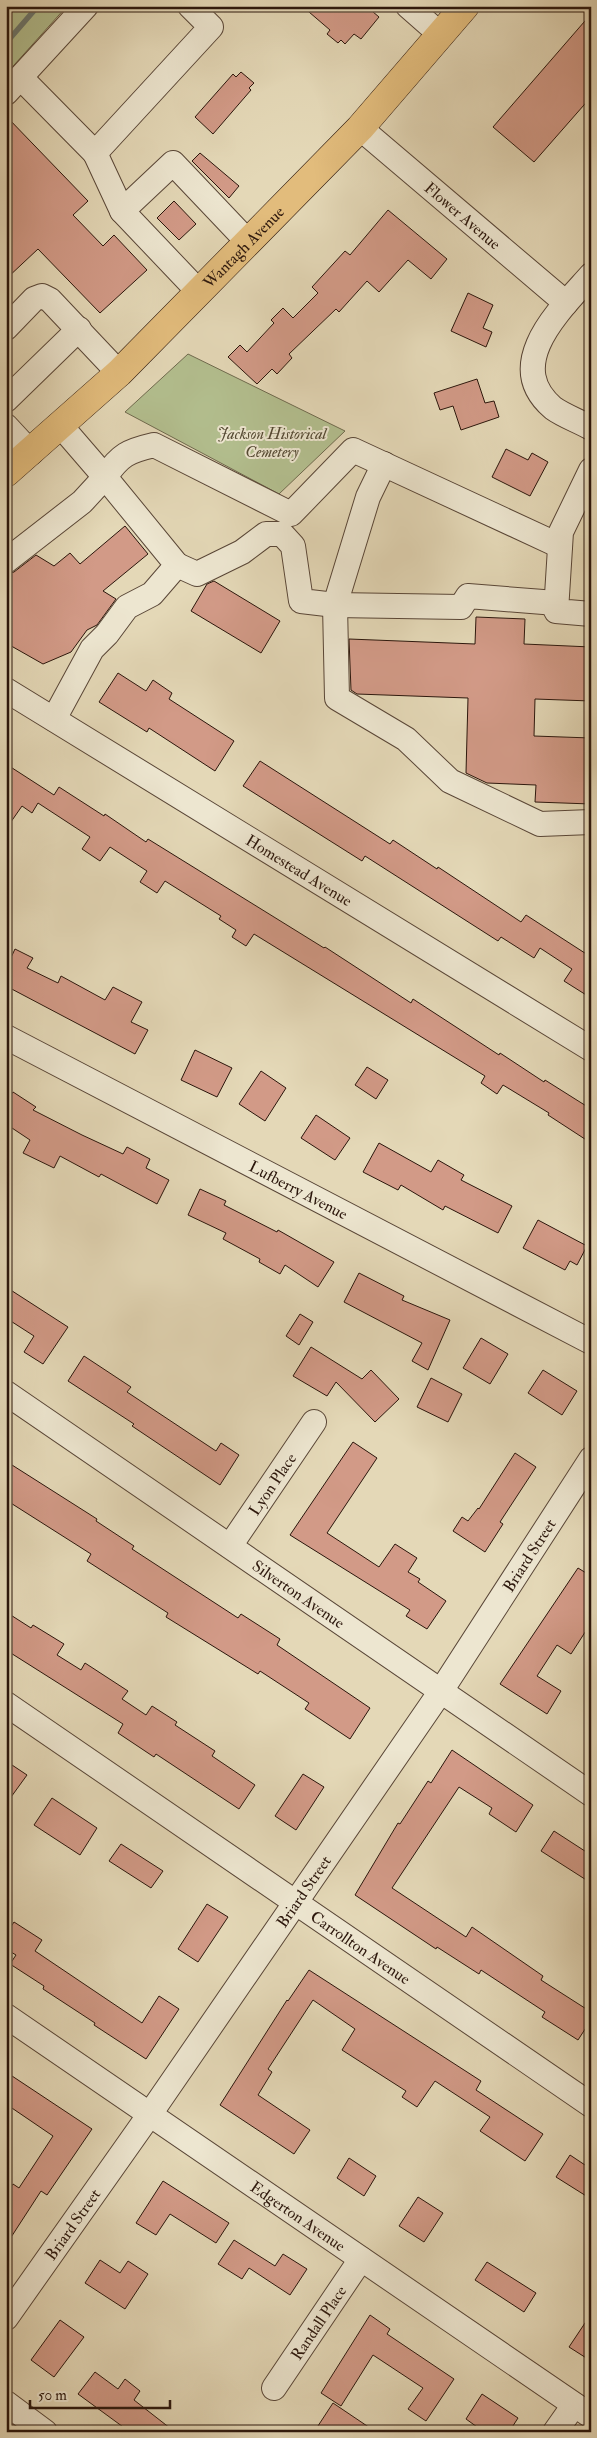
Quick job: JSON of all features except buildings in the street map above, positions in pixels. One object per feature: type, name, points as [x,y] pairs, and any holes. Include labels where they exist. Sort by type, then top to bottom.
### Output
[{"type":"main road","name":"Wantagh Avenue","points":[[6,474],[119,373],[360,128],[465,6]]},
{"type":"street","points":[[86,6],[14,86],[95,153],[122,211],[199,292]]},
{"type":"street","points":[[95,153],[211,26],[190,6]]},
{"type":"street","points":[[408,6],[441,35]]},
{"type":"street","name":"Flower Avenue","points":[[360,128],[566,303]]},
{"type":"street","points":[[122,211],[173,163],[248,242]]},
{"type":"street","points":[[591,275],[548,325],[535,348],[532,362],[534,376],[540,393],[554,408],[591,428]]},
{"type":"street","points":[[6,328],[34,299],[42,296],[50,300],[79,329],[119,373]]},
{"type":"street","points":[[6,400],[79,329]]},
{"type":"street","points":[[6,426],[31,453]]},
{"type":"street","points":[[61,426],[177,565],[197,574],[242,552],[266,534],[282,534],[294,546],[301,602],[335,605],[461,607],[468,596],[556,603]]},
{"type":"street","points":[[6,561],[82,502],[105,477],[118,458],[132,450],[154,445],[291,514],[353,450],[561,539]]},
{"type":"street","points":[[384,464],[368,497],[335,605],[337,698],[406,739],[450,781],[540,824],[591,822]]},
{"type":"street","points":[[591,470],[561,539],[556,603],[556,611],[591,614]]},
{"type":"street","points":[[54,719],[92,649],[107,634],[127,607],[152,594],[177,565]]},
{"type":"street","name":"Homestead Avenue","points":[[6,690],[591,1049]]},
{"type":"street","name":"Lufberry Avenue","points":[[6,1038],[591,1342]]},
{"type":"street","name":"Silverton Avenue","points":[[6,1393],[591,1794]]},
{"type":"street","name":"Lyon Place","points":[[230,1546],[314,1422]]},
{"type":"street","name":"Briard Street","points":[[6,2318],[150,2114],[441,1691],[591,1459]]},
{"type":"street","name":"Carrollton Avenue","points":[[6,1704],[591,2105]]},
{"type":"street","name":"Edgerton Avenue","points":[[6,2016],[582,2411]]},
{"type":"street","name":"Randall Place","points":[[274,2388],[361,2259]]},
{"type":"street","points":[[6,2403],[45,2432]]},
{"type":"street","points":[[555,2432],[582,2411]]},
{"type":"green space","points":[[6,6],[67,6],[6,74]]},
{"type":"green space","name":"Jackson Historical Cemetery","points":[[188,354],[345,431],[279,494],[125,412]]},
{"type":"waterway","points":[[6,43],[38,6]]}]
